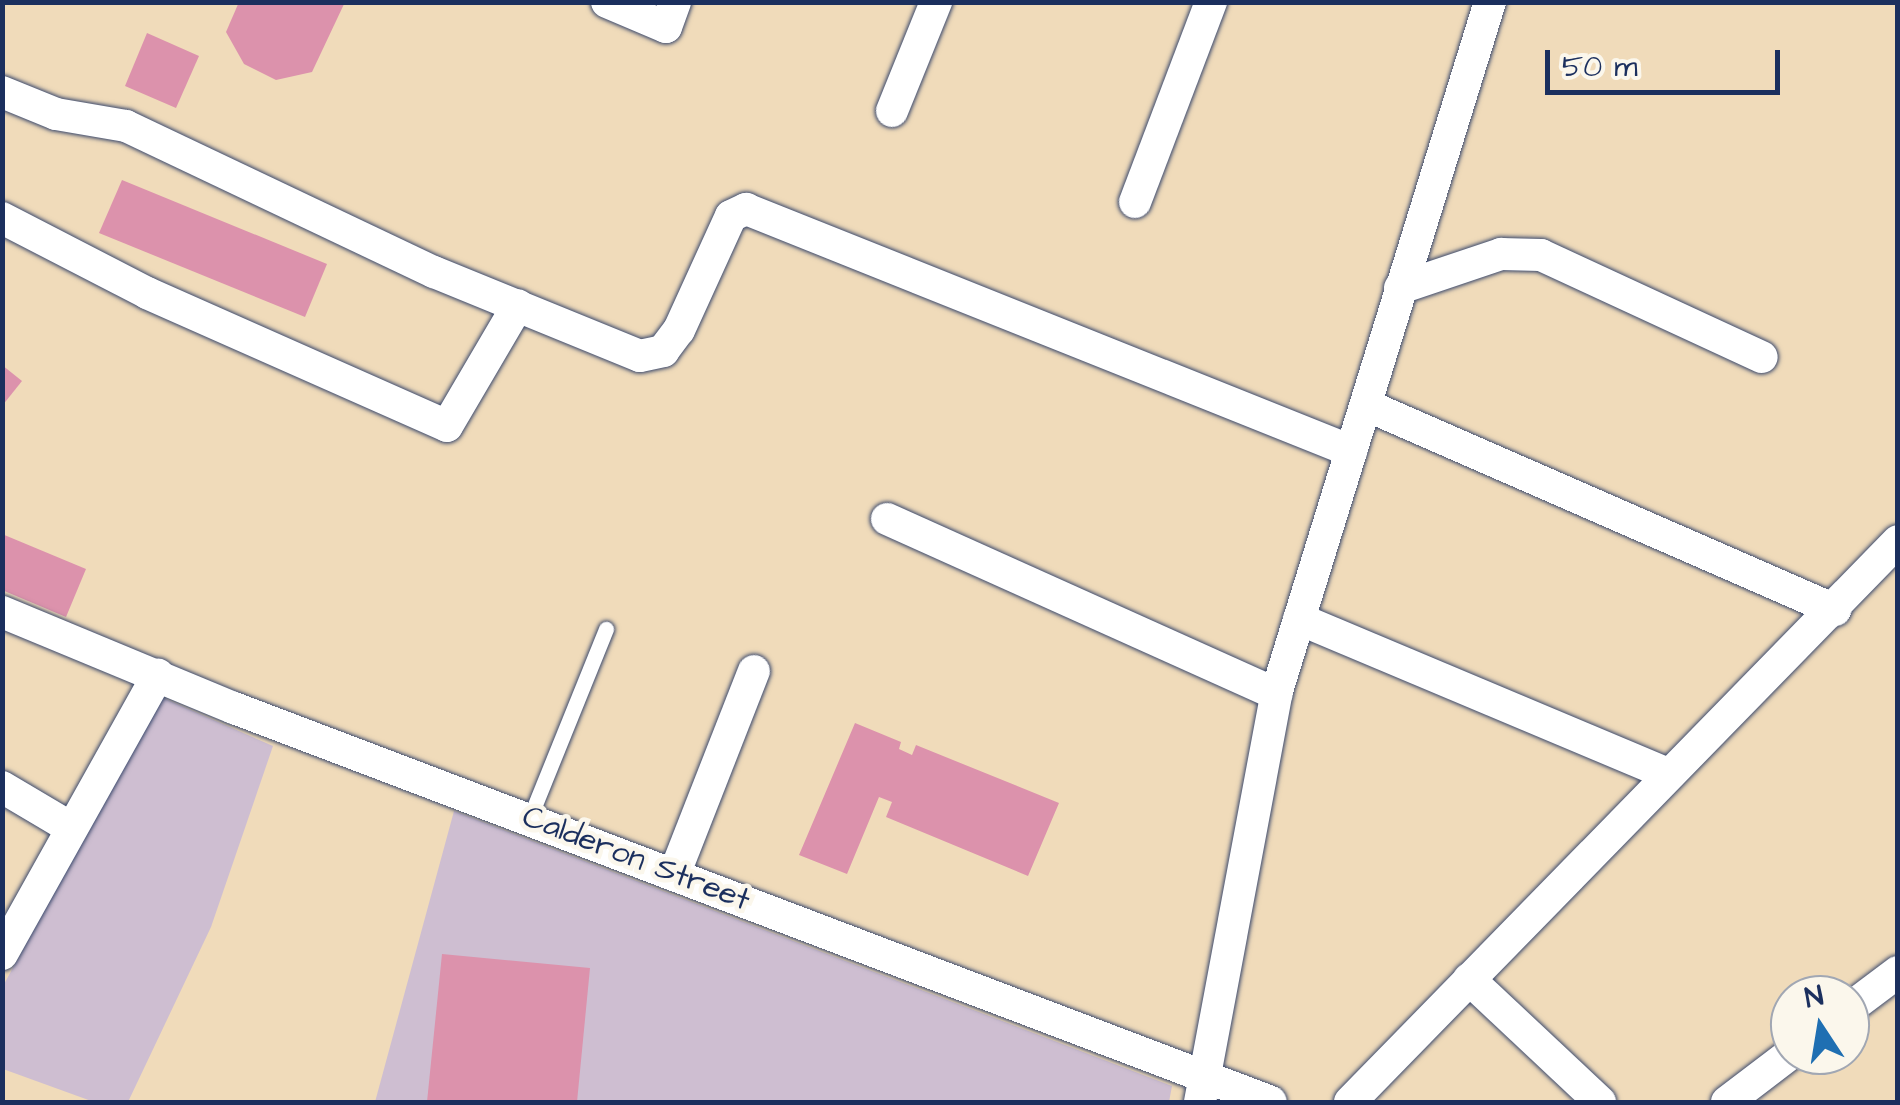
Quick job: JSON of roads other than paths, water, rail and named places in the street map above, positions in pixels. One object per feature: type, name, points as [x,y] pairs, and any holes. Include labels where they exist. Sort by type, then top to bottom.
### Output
[{"type":"street","points":[[607,2],[666,27],[675,2]]},
{"type":"street","points":[[892,111],[936,2]]},
{"type":"street","points":[[1135,202],[1212,2]]},
{"type":"street","points":[[1202,1089],[1276,694],[1490,2]]},
{"type":"street","points":[[2,92],[56,114],[126,126],[518,305],[640,356],[663,351],[680,330],[731,216],[746,208],[1351,452]]},
{"type":"street","points":[[2,218],[148,293],[447,426],[518,305]]},
{"type":"street","points":[[1400,288],[1500,254],[1541,255],[1762,357]]},
{"type":"street","points":[[1366,405],[1835,610]]},
{"type":"street","points":[[887,519],[1276,694]]},
{"type":"street","points":[[1350,1102],[1667,774],[1835,610],[1898,541]]},
{"type":"street","name":"Calderon Street","points":[[2,612],[530,817],[1202,1089],[1271,1102]]},
{"type":"street","points":[[1299,620],[1667,774]]},
{"type":"street","points":[[674,875],[754,671]]},
{"type":"street","points":[[2,954],[158,675]]},
{"type":"street","points":[[2,787],[72,828]]},
{"type":"street","points":[[1870,993],[1898,972]]},
{"type":"street","points":[[1469,979],[1600,1102]]},
{"type":"street","points":[[1727,1102],[1770,1069]]},
{"type":"lane","points":[[530,817],[606,630]]}]
